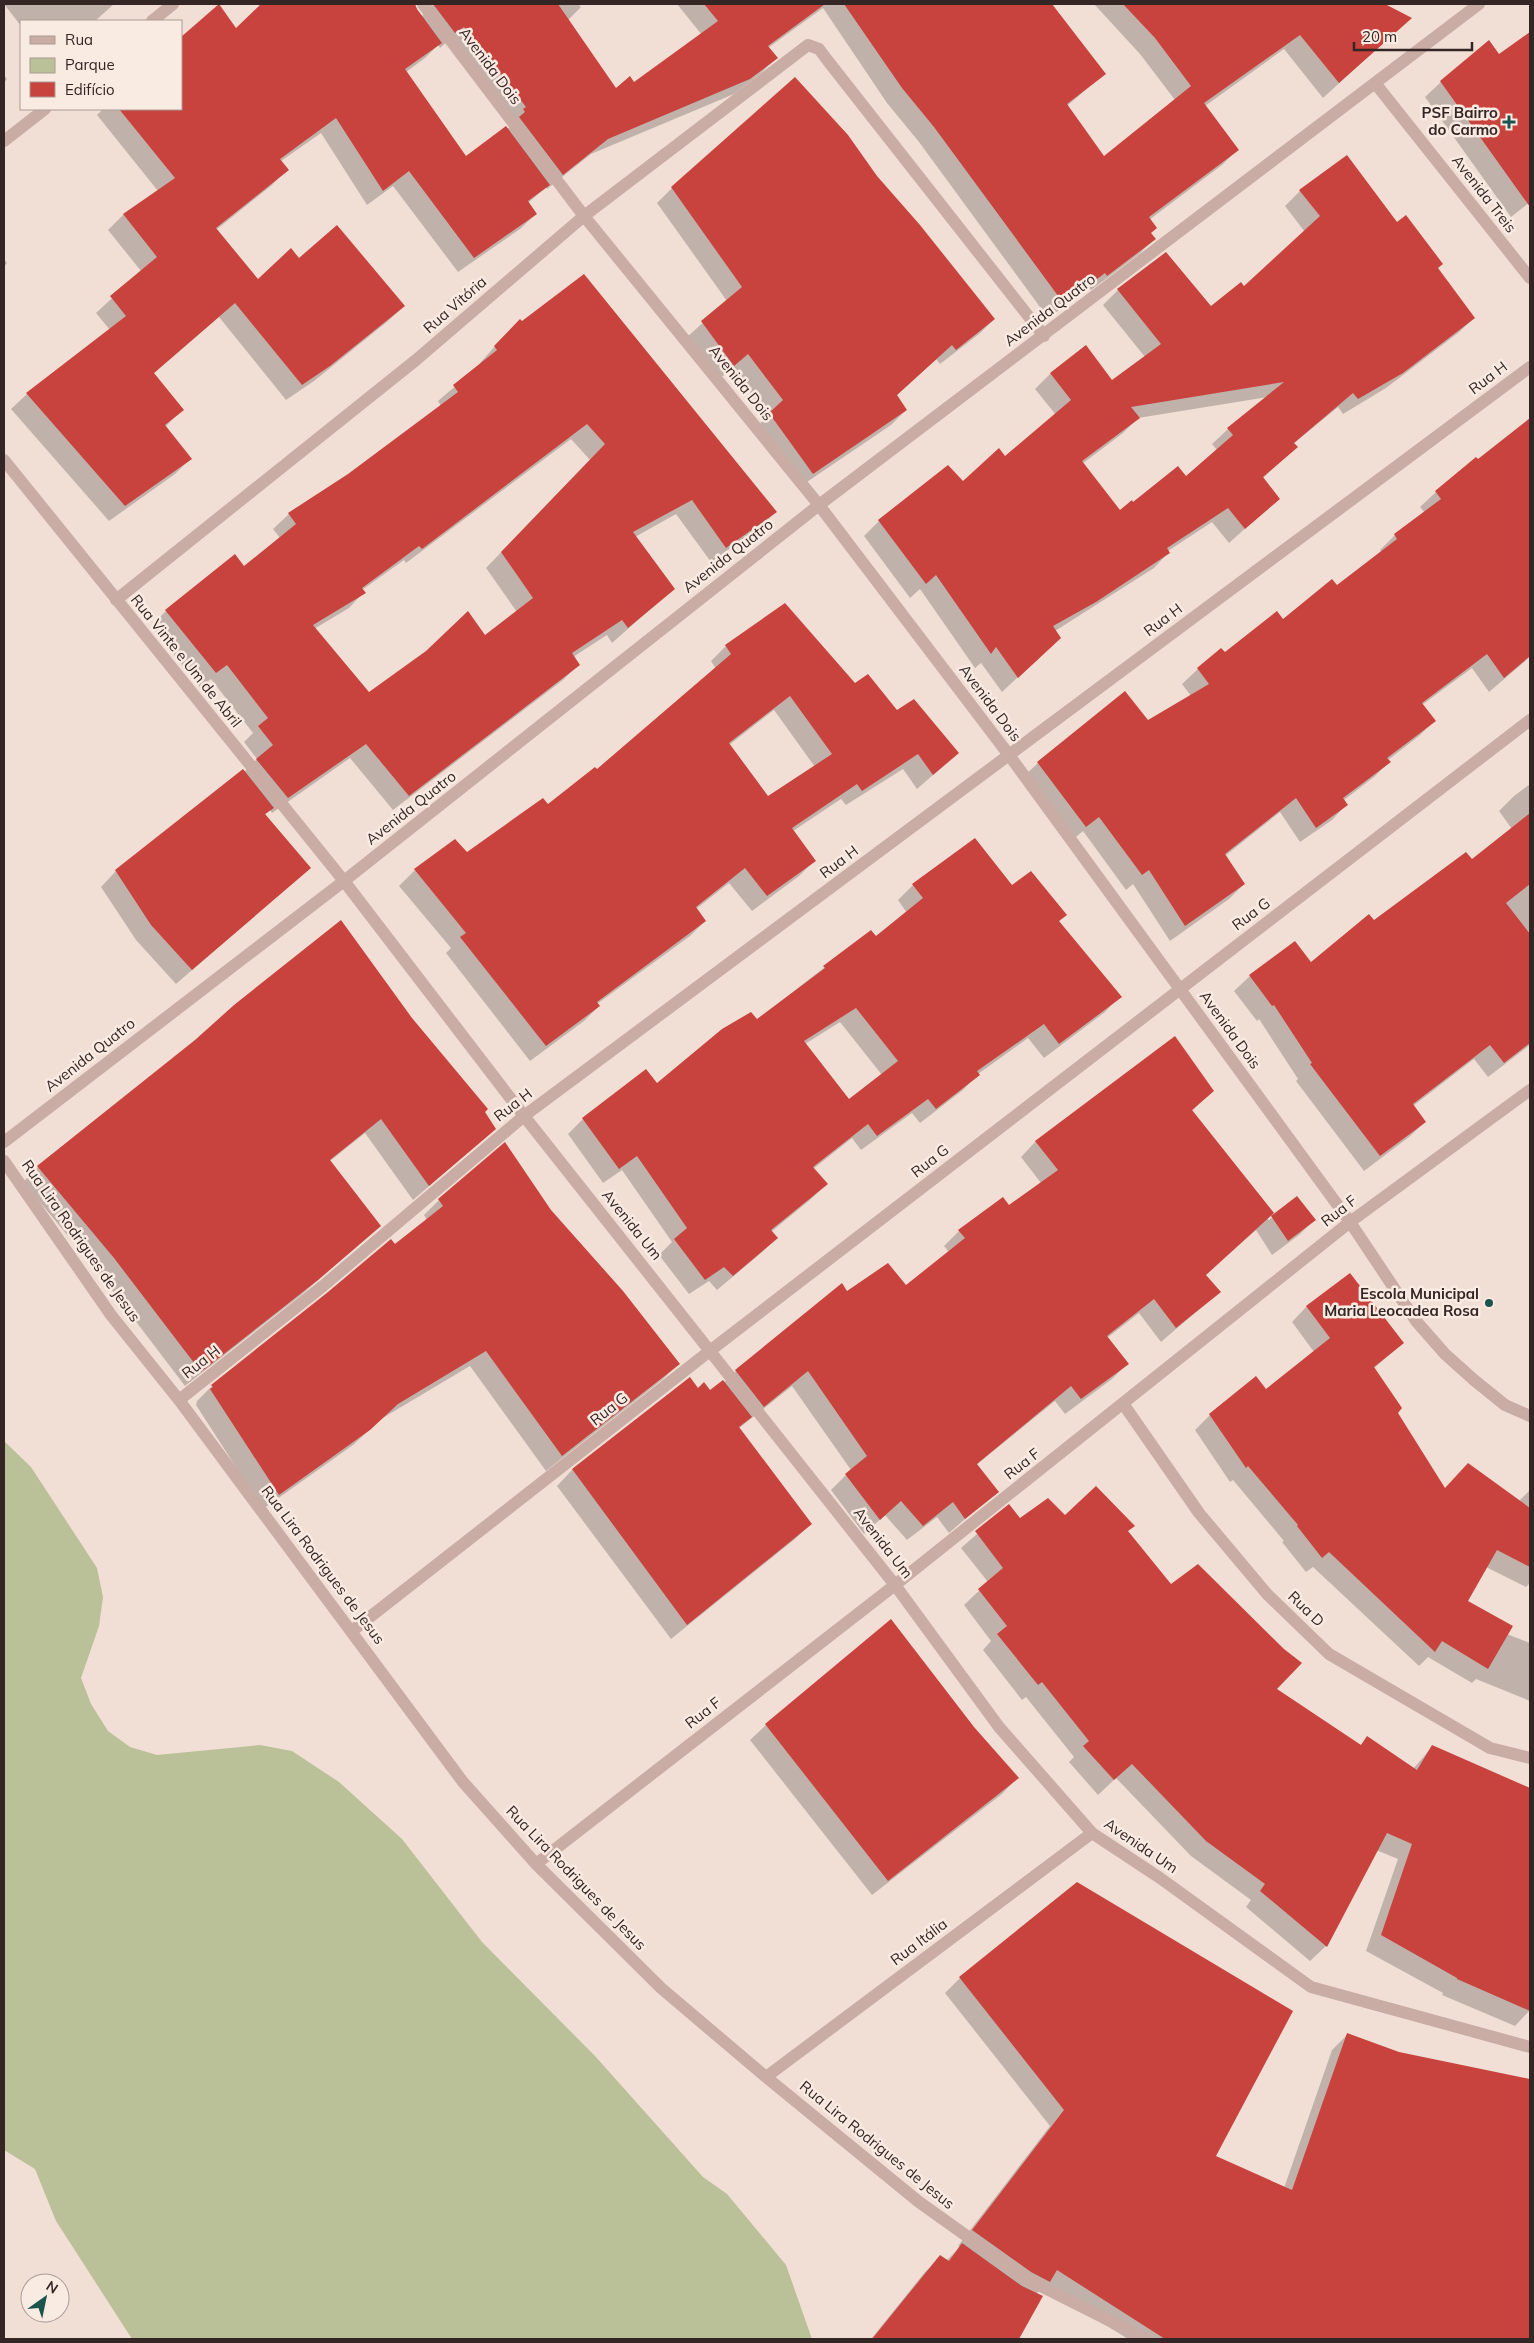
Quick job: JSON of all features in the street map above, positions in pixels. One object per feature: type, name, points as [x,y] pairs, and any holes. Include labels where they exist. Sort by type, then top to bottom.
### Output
[{"type":"street","points":[[153,20],[173,4]]},
{"type":"street","name":"Avenida Dois","points":[[423,4],[584,216],[819,505],[1009,755],[1350,1222],[1416,1321],[1446,1354],[1474,1380],[1505,1404],[1530,1416]]},
{"type":"street","name":"Avenida Quatro","points":[[4,1142],[344,881],[819,505],[1479,4]]},
{"type":"street","name":"Rua Vitória","points":[[116,600],[416,360],[584,216],[804,47],[808,46],[819,49],[1044,336]]},
{"type":"street","name":"Avenida Treis","points":[[1375,83],[1530,278]]},
{"type":"street","points":[[4,141],[44,110]]},
{"type":"street","name":"Rua H","points":[[179,1400],[323,1286],[524,1116],[1530,367]]},
{"type":"street","name":"Rua Vinte e Um de Abril","points":[[4,460],[344,881]]},
{"type":"street","name":"Rua G","points":[[352,1631],[711,1350],[1530,720]]},
{"type":"street","name":"Avenida Um","points":[[344,881],[524,1116],[895,1585],[999,1727],[1092,1833],[1160,1878],[1311,1987],[1530,2047]]},
{"type":"street","name":"Rua F","points":[[536,1864],[895,1585],[1350,1222],[1530,1090]]},
{"type":"street","name":"Rua Lira Rodrigues de Jesus","points":[[4,1161],[112,1315],[179,1400],[463,1782],[536,1864],[662,1988],[766,2077],[919,2202],[1027,2279],[1146,2339]]},
{"type":"street","name":"Rua D","points":[[1124,1404],[1199,1513],[1267,1594],[1329,1654],[1490,1748],[1530,1758]]},
{"type":"street","name":"Rua Itália","points":[[766,2077],[1092,1833]]},
{"type":"green space","points":[[4,1441],[31,1467],[97,1568],[103,1597],[99,1626],[81,1678],[91,1704],[108,1731],[130,1747],[157,1755],[260,1745],[292,1751],[339,1782],[402,1839],[482,1942],[595,2056],[703,2177],[727,2194],[786,2265],[812,2339],[132,2339],[56,2221],[35,2169],[4,2150]]},
{"type":"building","points":[[219,4],[236,28],[261,4],[415,4],[442,43],[405,69],[466,156],[506,126],[550,185],[528,201],[537,214],[474,258],[409,171],[383,191],[336,118],[280,159],[289,170],[216,228],[258,279],[291,248],[299,258],[337,225],[405,306],[330,366],[302,385],[235,303],[154,373],[184,410],[165,425],[192,459],[125,506],[26,393],[126,316],[110,296],[157,257],[123,214],[175,178],[120,110],[182,110],[182,36]]},
{"type":"building","points":[[433,4],[558,4],[616,88],[630,76],[634,82],[718,21],[704,4],[825,4],[768,46],[778,58],[750,79],[608,139],[563,175],[519,117],[525,112],[523,109],[526,107],[464,27],[455,33]]},
{"type":"building","points":[[844,4],[1052,4],[1106,74],[1067,104],[1104,156],[1191,86],[1155,38],[1123,4],[1385,4],[1412,18],[1339,83],[1300,35],[1204,103],[1239,150],[1149,217],[1157,228],[1151,233],[1156,239],[1107,276],[1105,273],[1064,304],[934,127],[902,88]]},
{"type":"building","points":[[1530,32],[1530,207],[1440,81],[1489,40],[1499,54]]},
{"type":"building","points":[[795,77],[848,135],[877,176],[920,225],[995,319],[956,350],[952,345],[897,395],[907,410],[813,474],[769,413],[783,400],[748,354],[734,366],[701,321],[742,287],[671,187]]},
{"type":"building","points":[[1347,155],[1397,222],[1406,215],[1443,264],[1438,268],[1475,318],[1403,373],[1358,399],[1353,393],[1294,443],[1298,447],[1263,477],[1280,499],[1245,529],[1228,508],[1167,548],[1170,553],[1096,602],[1053,626],[1061,638],[1018,678],[996,647],[991,654],[936,575],[926,584],[878,520],[948,465],[963,481],[999,448],[1005,456],[1071,400],[1050,373],[1086,345],[1112,380],[1161,344],[1117,289],[1166,252],[1211,306],[1241,282],[1244,286],[1320,216],[1299,190]],"holes":[[[1284,382],[1227,428],[1233,435],[1186,476],[1178,466],[1120,510],[1082,461],[1140,418],[1131,407]]]},
{"type":"building","points":[[584,274],[777,512],[726,548],[692,500],[633,532],[675,589],[628,628],[622,620],[572,653],[580,665],[409,796],[366,744],[288,798],[256,759],[273,745],[258,726],[268,718],[227,665],[216,673],[165,610],[235,554],[244,566],[296,524],[288,513],[348,474],[458,392],[453,385],[497,350],[494,346],[520,319],[522,321]],"holes":[[[587,424],[605,444],[501,552],[533,598],[485,635],[468,611],[426,651],[369,692],[313,625],[366,593],[362,588],[419,546],[422,549]]]},
{"type":"building","points":[[1530,418],[1530,656],[1504,678],[1487,654],[1422,703],[1436,721],[1387,758],[1391,762],[1343,798],[1348,805],[1316,828],[1296,798],[1225,854],[1245,884],[1185,926],[1149,870],[1142,875],[1099,817],[1086,827],[1037,762],[1125,691],[1148,720],[1209,684],[1197,668],[1221,648],[1225,652],[1277,611],[1283,619],[1332,579],[1337,585],[1397,539],[1394,534],[1441,499],[1435,491],[1476,457],[1478,459]]},
{"type":"building","points":[[785,603],[855,683],[868,674],[897,710],[914,699],[959,753],[933,775],[918,754],[862,791],[857,784],[792,828],[816,861],[767,896],[745,868],[696,907],[706,921],[597,1002],[600,1006],[546,1046],[460,937],[466,933],[414,869],[455,839],[467,852],[543,798],[548,804],[595,767],[597,769],[731,654],[725,645]],"holes":[[[790,696],[832,754],[768,796],[729,743]]]},
{"type":"building","points":[[243,769],[274,808],[265,814],[311,868],[192,970],[151,925],[115,870]]},
{"type":"building","points":[[1530,813],[1530,884],[1506,903],[1530,934],[1530,1043],[1504,1063],[1490,1045],[1413,1104],[1426,1122],[1380,1156],[1310,1064],[1312,1063],[1274,1005],[1272,1006],[1249,975],[1295,941],[1311,962],[1369,914],[1374,920],[1466,852],[1472,859]]},
{"type":"building","points":[[975,838],[1012,885],[1031,871],[1067,915],[1059,921],[1122,997],[1059,1044],[1044,1024],[977,1071],[980,1075],[936,1109],[928,1099],[877,1136],[868,1124],[813,1167],[828,1184],[771,1230],[778,1238],[733,1276],[724,1267],[705,1280],[674,1239],[687,1228],[637,1156],[619,1169],[582,1118],[646,1069],[657,1083],[722,1029],[751,1012],[757,1019],[825,968],[823,966],[871,930],[876,936],[923,898],[912,884]],"holes":[[[856,1008],[898,1061],[849,1099],[804,1041]]]},
{"type":"building","points":[[341,920],[412,1018],[488,1109],[485,1112],[496,1129],[429,1186],[381,1119],[330,1160],[381,1226],[318,1280],[201,1372],[114,1258],[37,1166]]},
{"type":"building","points":[[1175,1036],[1214,1091],[1192,1110],[1274,1213],[1206,1275],[1221,1292],[1176,1328],[1154,1299],[1107,1336],[1129,1364],[1081,1399],[1071,1386],[977,1464],[999,1492],[965,1519],[953,1502],[923,1526],[901,1501],[880,1520],[845,1474],[867,1456],[808,1371],[764,1407],[735,1370],[842,1283],[847,1291],[888,1263],[906,1285],[965,1238],[958,1230],[1003,1197],[1009,1205],[1058,1170],[1035,1141]]},
{"type":"building","points":[[505,1142],[551,1210],[623,1291],[680,1364],[562,1456],[486,1351],[398,1404],[370,1430],[279,1495],[210,1389],[213,1387],[211,1385],[391,1239],[395,1244],[443,1206],[438,1199]]},
{"type":"building","points":[[1297,1196],[1316,1220],[1288,1241],[1271,1216]]},
{"type":"building","points":[[1350,1273],[1404,1343],[1374,1367],[1402,1408],[1398,1413],[1445,1488],[1468,1463],[1530,1508],[1530,1567],[1497,1550],[1468,1601],[1513,1626],[1488,1669],[1442,1641],[1435,1652],[1329,1552],[1322,1558],[1298,1525],[1248,1466],[1246,1468],[1209,1414],[1256,1376],[1266,1389],[1330,1338],[1306,1306]]},
{"type":"building","points":[[690,1377],[698,1388],[704,1382],[710,1390],[723,1380],[752,1417],[739,1427],[812,1524],[687,1625],[572,1469]]},
{"type":"building","points":[[1096,1486],[1135,1526],[1128,1531],[1171,1584],[1198,1564],[1284,1649],[1302,1663],[1277,1689],[1361,1745],[1367,1736],[1417,1770],[1432,1745],[1530,1788],[1530,2011],[1457,1979],[1381,1935],[1412,1844],[1387,1833],[1327,1947],[1260,1891],[1265,1884],[1206,1841],[1132,1764],[1114,1780],[1083,1746],[1089,1741],[1042,1682],[1038,1685],[997,1634],[1007,1626],[978,1589],[1003,1568],[975,1531],[1009,1504],[1020,1518],[1048,1498],[1065,1515]]},
{"type":"building","points":[[891,1619],[974,1727],[1019,1778],[888,1881],[765,1724]]},
{"type":"building","points":[[1077,1882],[1293,2011],[1216,2156],[1292,2190],[1347,2033],[1399,2052],[1530,2079],[1530,2339],[1165,2339],[1057,2270],[1050,2282],[1031,2272],[972,2230],[1064,2110],[959,1977]]},
{"type":"building","points":[[962,2243],[1022,2286],[1043,2296],[1019,2339],[872,2339],[940,2255],[949,2261]]},
{"type":"place","name":"PSF Bairro do Carmo","points":[[1509,122]]},
{"type":"place","name":"Escola Municipal Maria Leocadea Rosa","points":[[1489,1303]]}]
